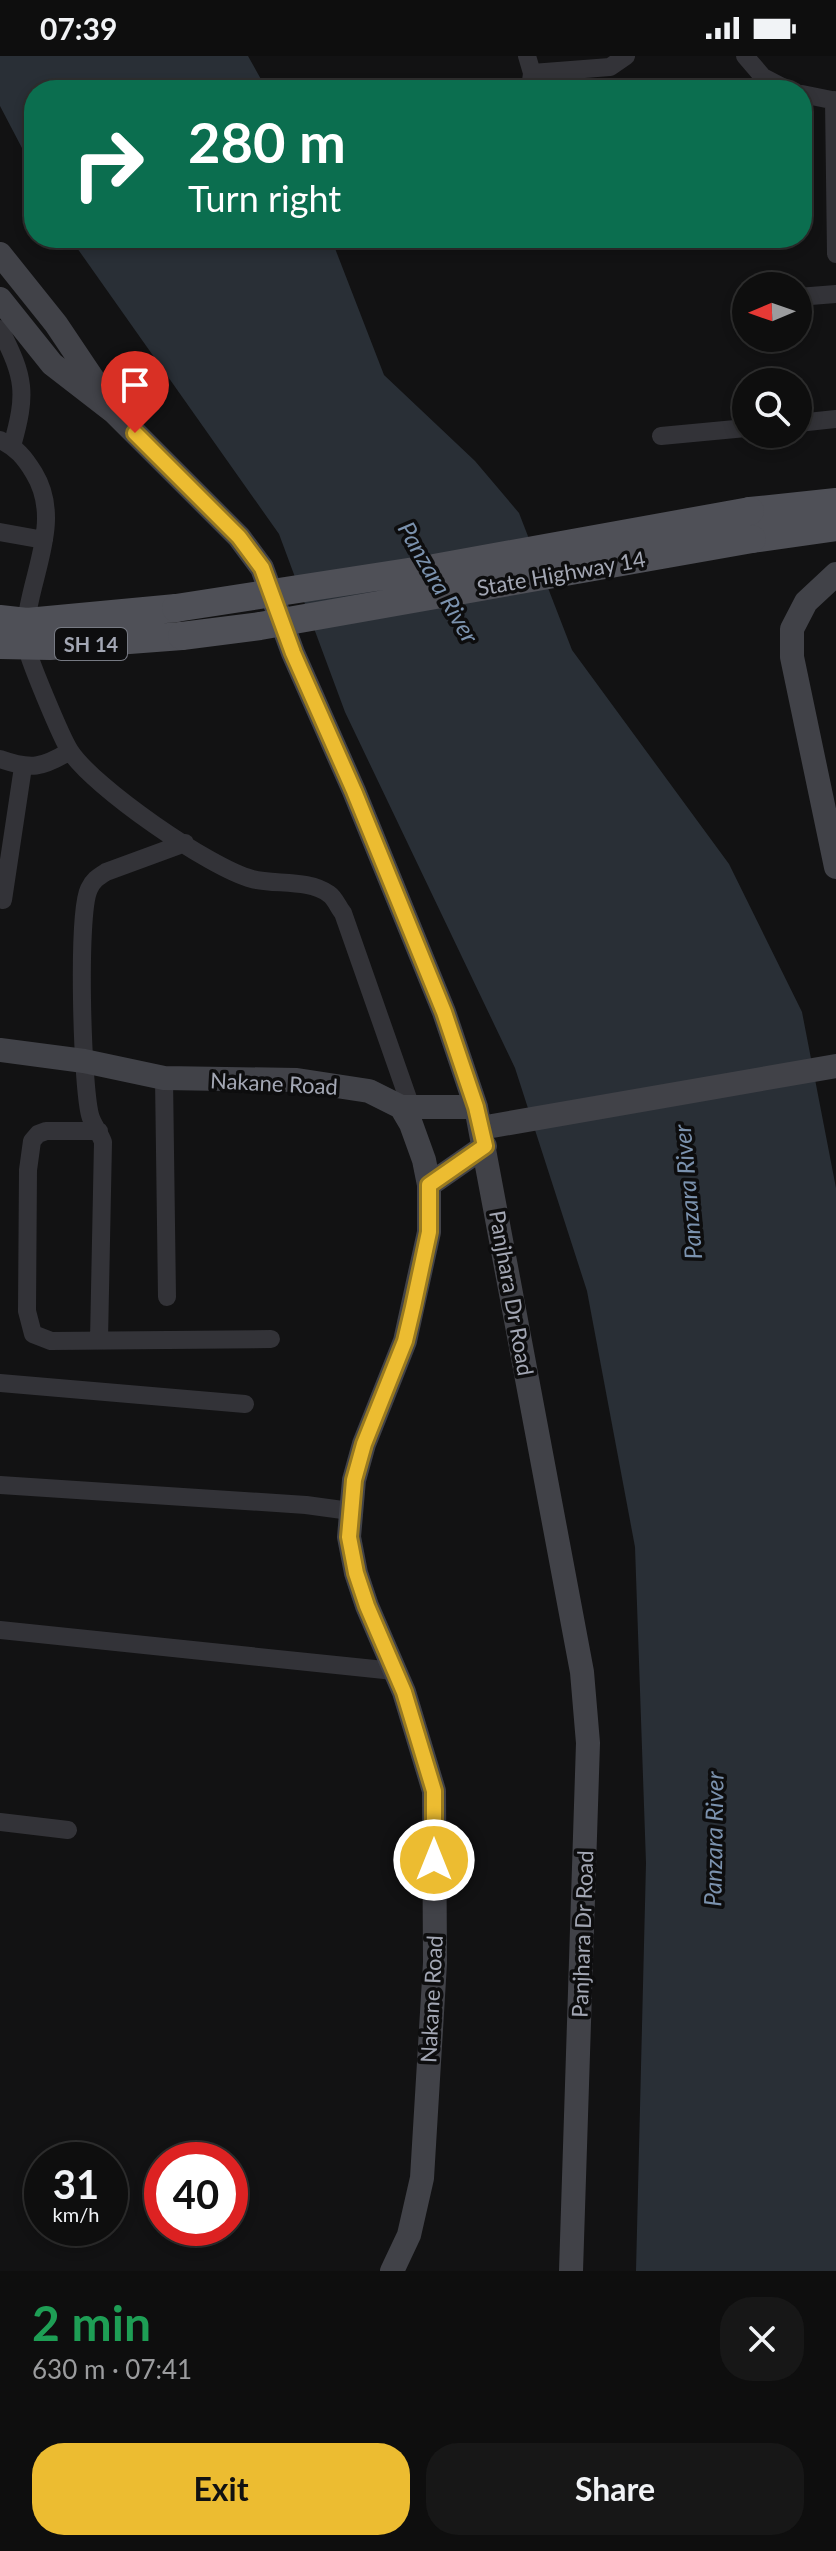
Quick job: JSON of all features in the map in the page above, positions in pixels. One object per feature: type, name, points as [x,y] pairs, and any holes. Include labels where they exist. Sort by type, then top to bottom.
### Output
[{"type":"main road","name":"State Highway 14","points":[[13,633],[182,636],[276,624],[751,525],[836,502]]},
{"type":"main road","name":"State Highway 14","points":[[13,633],[434,568],[751,525],[836,527]]},
{"type":"street","points":[[538,69],[610,67],[626,56]]},
{"type":"street","points":[[745,56],[761,80]]},
{"type":"street","points":[[812,96],[835,100],[836,254]]},
{"type":"street","name":"Panjhara Dr Road","points":[[1,257],[56,324],[114,412]]},
{"type":"street","points":[[812,296],[836,294]]},
{"type":"street","name":"Panjhara Dr Road","points":[[0,299],[52,364],[114,412],[239,537],[262,568],[293,653],[354,791],[444,1012],[480,1127],[582,1672],[588,1743],[571,2271]]},
{"type":"street","points":[[0,329],[22,382],[21,415],[6,443],[27,461],[42,486],[47,516],[44,540],[13,633],[70,751],[128,807],[217,864],[251,879],[304,886],[331,895],[343,913],[406,1107],[480,1127],[834,1066]]},
{"type":"street","points":[[812,422],[836,419]]},
{"type":"street","points":[[661,436],[732,429]]},
{"type":"street","points":[[0,532],[44,540]]},
{"type":"street","points":[[836,574],[806,602],[792,629],[792,657],[836,867]]},
{"type":"street","points":[[0,759],[23,767],[53,761],[70,751]]},
{"type":"street","points":[[3,900],[23,767]]},
{"type":"street","points":[[99,1340],[103,1142],[90,1117],[84,1061],[82,956],[88,890],[106,872],[185,843]]},
{"type":"street","name":"Nakane Road","points":[[0,1050],[84,1061],[164,1078],[297,1080],[369,1091],[406,1107],[429,1185],[429,1232],[405,1341],[364,1444],[354,1480],[349,1537],[356,1573],[404,1692],[434,1791],[435,1963],[422,2178],[409,2235],[392,2271]]},
{"type":"street","points":[[164,1078],[167,1297]]},
{"type":"street","points":[[429,1185],[480,1127]]},
{"type":"street","points":[[99,1131],[56,1130],[38,1134],[32,1141],[28,1170],[27,1311],[33,1334],[51,1341],[271,1339]]},
{"type":"street","points":[[0,1383],[245,1404]]},
{"type":"street","points":[[0,1485],[306,1505],[350,1511]]},
{"type":"street","points":[[0,1630],[394,1671]]},
{"type":"street","points":[[0,1822],[68,1830]]},
{"type":"water","points":[[0,56],[248,56],[261,80],[24,80],[24,152],[0,106]]},
{"type":"water","name":"Panzara River","points":[[77,248],[335,248],[384,375],[475,461],[519,513],[572,650],[729,864],[802,1012],[836,1188],[836,2271],[636,2271],[646,1863],[635,1547],[587,1291],[515,1068],[345,712],[279,534]]},
{"type":"route","points":[[135,433],[239,537],[262,568],[293,653],[354,791],[444,1012],[476,1107],[485,1146],[429,1185],[429,1232],[405,1341],[374,1413],[354,1480],[350,1511],[349,1537],[356,1573],[404,1692],[434,1791],[434,1860]]}]
